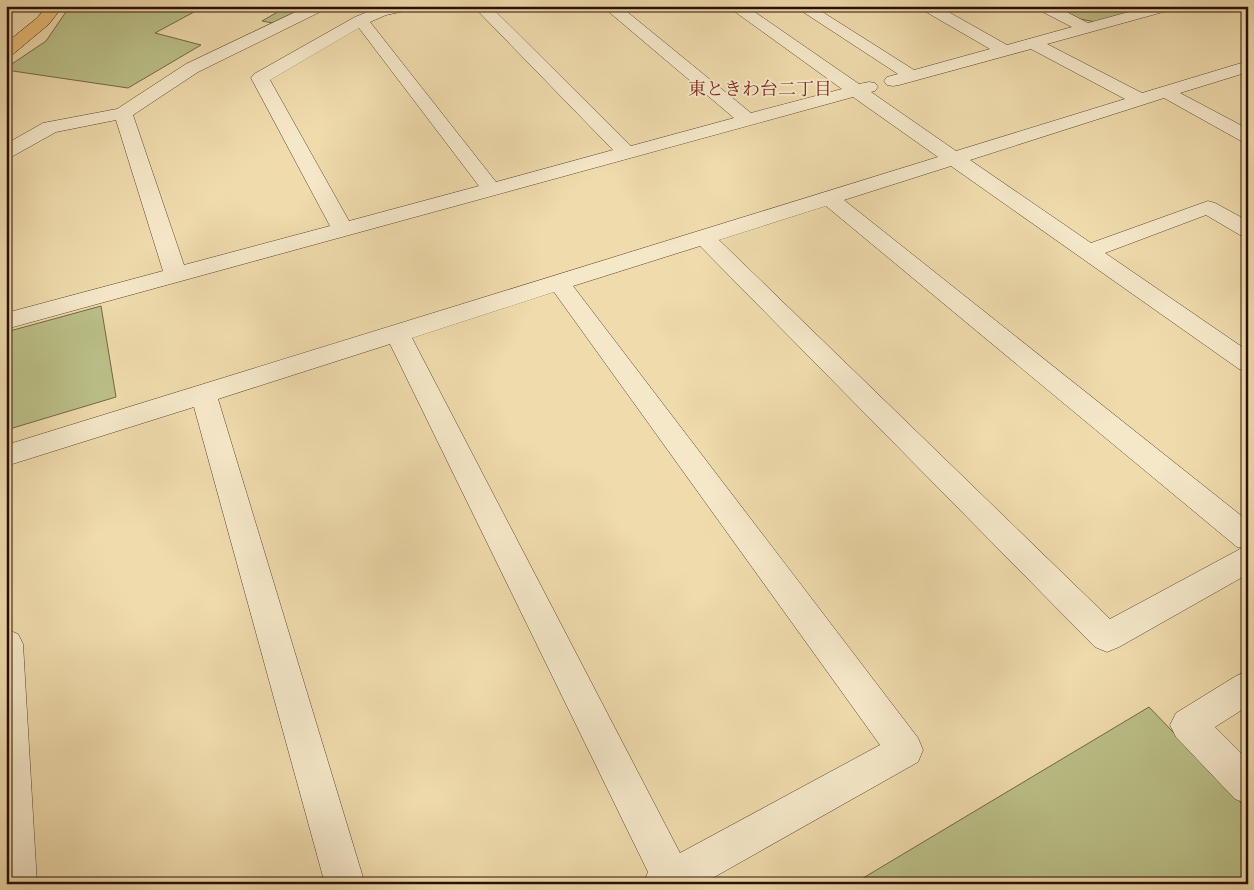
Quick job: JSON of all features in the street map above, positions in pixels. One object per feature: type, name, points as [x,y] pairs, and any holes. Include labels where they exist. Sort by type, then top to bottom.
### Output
[{"type":"highway","points":[[6,50],[43,21],[55,6]]},
{"type":"street","points":[[6,152],[50,127],[123,113],[192,68],[321,6]]},
{"type":"street","points":[[343,230],[260,78],[361,20],[382,11],[409,6]]},
{"type":"street","points":[[481,6],[627,153]]},
{"type":"street","points":[[610,6],[748,120]]},
{"type":"street","points":[[735,6],[863,89],[954,158],[1248,363]]},
{"type":"street","points":[[802,6],[912,76]]},
{"type":"street","points":[[926,6],[1005,51]]},
{"type":"street","points":[[1042,6],[1086,28]]},
{"type":"street","points":[[892,81],[1169,6]]},
{"type":"street","points":[[361,20],[492,190]]},
{"type":"street","points":[[1033,43],[1141,100]]},
{"type":"street","points":[[6,456],[1248,66]]},
{"type":"street","points":[[6,321],[863,89]]},
{"type":"street","points":[[1165,92],[1248,137]]},
{"type":"street","points":[[123,113],[176,275]]},
{"type":"street","points":[[829,198],[1248,538]]},
{"type":"street","points":[[1088,252],[1208,206],[1248,230]]},
{"type":"street","points":[[704,237],[1107,637],[1248,559]]},
{"type":"street","points":[[397,333],[668,881],[905,750],[559,282]]},
{"type":"street","points":[[6,302],[37,313]]},
{"type":"street","points":[[203,394],[345,884]]},
{"type":"street","points":[[6,644],[17,884]]},
{"type":"street","points":[[1248,687],[1188,725],[1248,786]]},
{"type":"green space","points":[[70,6],[205,6],[155,33],[201,45],[128,88],[6,70],[6,68],[46,41]]},
{"type":"green space","points":[[288,6],[312,6],[278,24],[262,21]]},
{"type":"green space","points":[[1054,6],[1156,6],[1096,22],[1080,19]]},
{"type":"green space","points":[[101,306],[116,397],[6,430],[6,332]]},
{"type":"green space","points":[[1149,707],[1248,810],[1248,884],[853,884]]},
{"type":"district","name":"東ときわ台二丁目","points":[[760,89]]}]
